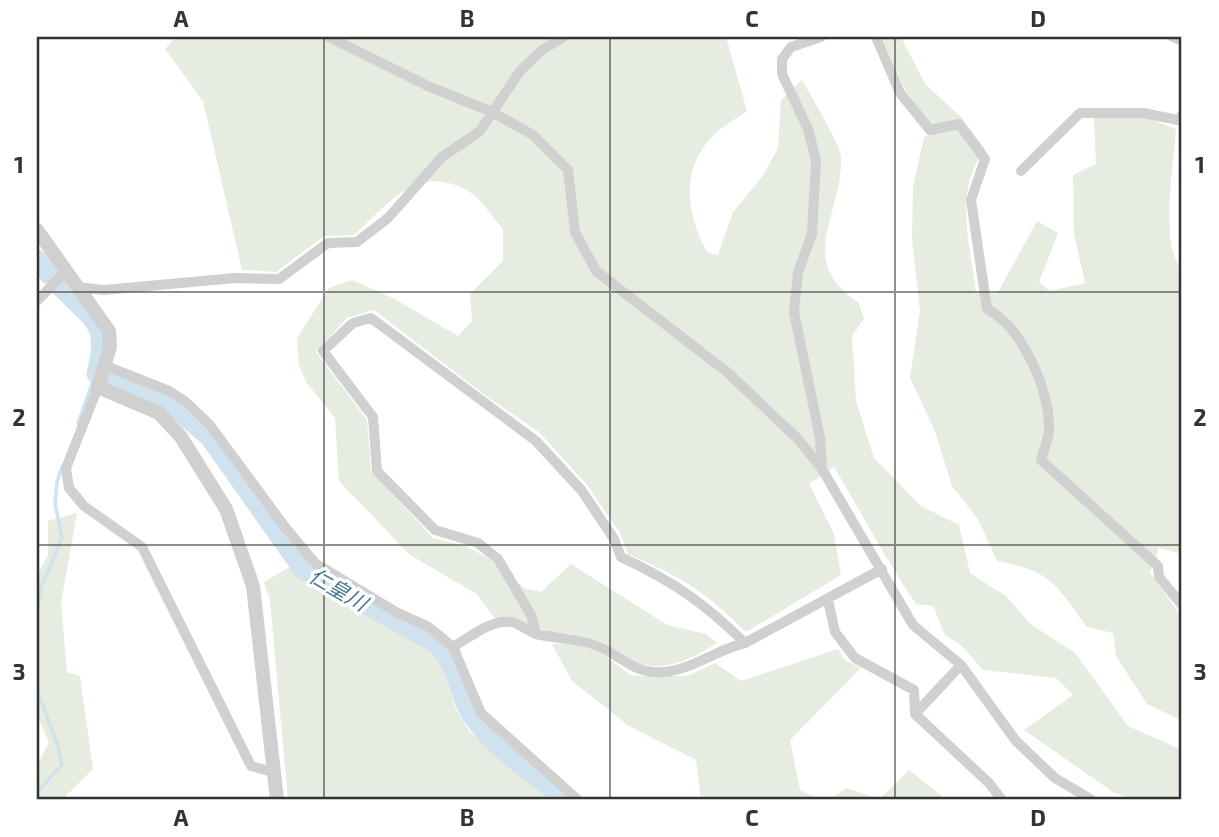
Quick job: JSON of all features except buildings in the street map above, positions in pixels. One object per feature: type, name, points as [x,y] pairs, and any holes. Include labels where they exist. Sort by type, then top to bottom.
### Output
[{"type":"street","points":[[329,37],[428,86],[490,111],[533,135],[568,170],[575,233],[596,271],[727,372],[798,439],[822,469],[914,625],[961,665],[1016,741],[1055,778],[1092,800]]},
{"type":"street","points":[[77,287],[104,290],[235,278],[279,279],[328,243],[357,242],[388,218],[442,157],[480,131],[490,111],[520,71],[542,50],[564,37]]},
{"type":"street","points":[[821,37],[791,47],[782,59],[782,74],[808,129],[816,160],[812,234],[798,272],[794,312],[820,438],[822,469]]},
{"type":"street","points":[[876,37],[900,93],[930,130],[959,124],[985,159],[971,200],[987,309],[1000,316],[1040,374],[1049,430],[1041,460],[1158,566],[1159,577],[1182,605]]},
{"type":"street","points":[[1173,37],[1182,41]]},
{"type":"street","points":[[1021,171],[1080,113],[1143,113],[1178,120],[1182,116]]},
{"type":"street","points":[[37,230],[109,331],[110,347],[106,366],[66,468],[69,488],[84,506],[142,547],[251,766],[276,773]]},
{"type":"street","points":[[37,301],[65,272]]},
{"type":"street","points":[[536,634],[531,615],[498,559],[478,543],[435,530],[377,471],[373,417],[323,351],[353,323],[371,318],[484,405],[536,441],[582,491],[614,539],[621,557],[670,580],[706,605],[745,643]]},
{"type":"street","points":[[106,366],[169,391],[187,402],[209,424],[315,563],[396,612],[429,627],[453,647],[481,713],[578,800]]},
{"type":"street","points":[[98,387],[159,413],[181,436],[226,509],[253,586],[277,800]]},
{"type":"street","points":[[453,647],[491,625],[512,622],[536,634],[572,638],[601,648],[632,667],[654,672],[686,668],[724,648],[745,643],[882,569]]},
{"type":"street","points":[[828,600],[835,632],[855,658],[914,690],[915,714],[989,783],[1003,800]]},
{"type":"street","points":[[915,714],[961,665]]},
{"type":"shaded area","points":[[176,37],[726,37],[747,111],[724,126],[701,150],[694,164],[690,193],[691,208],[700,238],[707,252],[718,255],[733,212],[762,177],[778,148],[781,100],[802,80],[830,130],[841,157],[840,178],[826,236],[825,253],[829,270],[840,287],[859,303],[864,319],[852,336],[856,401],[874,458],[921,506],[959,525],[970,573],[1007,597],[1029,623],[1075,653],[1128,726],[1182,750],[1182,800],[1137,800],[1113,792],[1024,730],[1073,695],[1056,678],[983,670],[961,645],[945,635],[933,606],[916,604],[834,467],[809,484],[834,534],[841,575],[746,632],[717,605],[691,586],[628,554],[620,533],[587,485],[539,432],[486,396],[374,310],[347,318],[316,352],[367,420],[371,471],[433,538],[466,546],[488,558],[524,588],[541,592],[571,564],[667,625],[706,634],[717,643],[676,663],[654,666],[643,664],[592,639],[541,629],[515,619],[496,620],[477,594],[410,555],[339,481],[335,418],[306,382],[299,365],[297,338],[329,288],[352,280],[393,298],[458,336],[472,321],[470,294],[503,261],[503,229],[470,192],[452,184],[435,181],[420,184],[392,199],[354,235],[324,236],[276,272],[242,270],[203,101],[165,49]]},
{"type":"shaded area","points":[[882,37],[901,37],[925,84],[961,117],[985,149],[969,182],[967,200],[966,218],[976,292],[997,294],[1037,221],[1058,233],[1039,282],[1050,291],[1085,283],[1074,234],[1073,175],[1096,164],[1094,118],[1142,116],[1176,129],[1169,224],[1175,258],[1182,269],[1182,554],[1159,548],[1150,573],[1179,613],[1182,623],[1182,721],[1147,704],[1116,656],[1113,633],[1087,627],[1059,590],[1041,575],[1030,569],[997,561],[978,519],[952,486],[935,431],[910,378],[920,311],[912,239],[913,187],[924,137],[935,132],[905,90]]},
{"type":"shaded area","points":[[77,513],[61,603],[67,672],[80,676],[93,769],[62,800],[37,800],[37,766],[49,742],[37,715],[37,575],[48,555],[48,521]]},
{"type":"shaded area","points":[[290,567],[438,654],[456,709],[469,731],[549,800],[288,800],[270,600],[264,582]]},
{"type":"shaded area","points":[[568,643],[600,652],[632,676],[687,676],[715,663],[741,681],[838,649],[845,660],[861,668],[790,740],[800,790],[820,800],[701,800],[696,760],[629,726],[572,681],[552,644]]},
{"type":"shaded area","points":[[909,770],[947,800],[830,800],[846,788],[880,799]]},
{"type":"waterway","name":"仁皇川","points":[[37,259],[49,275]]},
{"type":"waterway","name":"仁皇川","points":[[59,286],[96,324],[101,343],[96,374]]},
{"type":"waterway","name":"仁皇川","points":[[110,379],[171,405],[209,437],[303,570],[436,644],[454,671],[467,707],[481,728],[503,751],[565,800]]},
{"type":"waterway","points":[[78,423],[92,384]]},
{"type":"waterway","points":[[37,612],[41,588],[62,538],[55,504],[57,482],[62,467]]},
{"type":"waterway","points":[[37,690],[58,746],[62,765],[37,792]]}]
